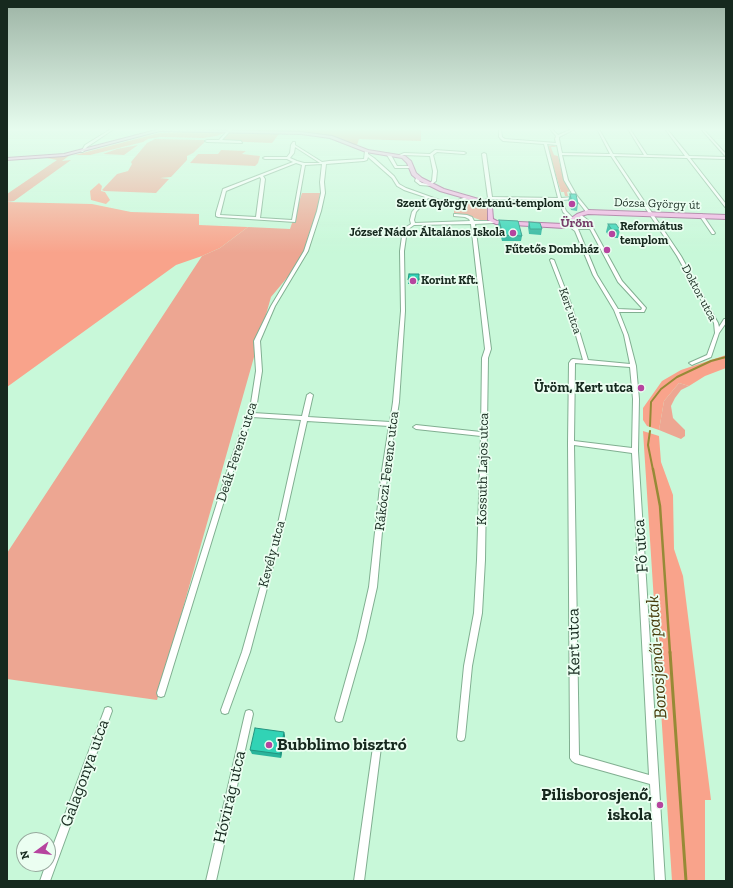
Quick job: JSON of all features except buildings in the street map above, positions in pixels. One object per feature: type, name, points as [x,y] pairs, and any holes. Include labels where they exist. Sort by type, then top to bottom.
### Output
[{"type":"main road","points":[[413,170],[418,178],[442,190],[485,202],[490,206],[491,218],[494,222],[560,226],[588,212]]},
{"type":"main road","name":"Dózsa György út","points":[[588,212],[652,213],[726,217]]},
{"type":"main road","points":[[567,214],[579,216]]},
{"type":"street","points":[[275,170],[224,190],[218,216],[294,221],[303,170]]},
{"type":"street","name":"Deák Ferenc utca","points":[[161,693],[232,465],[254,404],[259,371],[257,341],[274,306],[305,254],[317,218],[323,193],[323,170]]},
{"type":"street","points":[[386,170],[394,178],[398,185],[427,197],[450,203],[457,202],[468,197]]},
{"type":"street","points":[[431,185],[434,181],[435,170]]},
{"type":"street","points":[[486,170],[490,198]]},
{"type":"street","points":[[552,170],[563,210],[567,214],[570,222],[576,228],[591,228]]},
{"type":"street","points":[[564,170],[566,180],[576,198],[588,212]]},
{"type":"street","name":"Doktor utca","points":[[623,170],[679,256],[716,323],[717,333]]},
{"type":"street","points":[[698,170],[726,206]]},
{"type":"street","points":[[258,219],[263,179],[261,176]]},
{"type":"street","name":"Rákóczi Ferenc utca","points":[[339,718],[361,640],[373,587],[384,477],[396,402],[403,311],[404,232],[406,227],[413,224],[412,220],[414,212],[427,197]]},
{"type":"street","points":[[485,202],[490,198],[576,198]]},
{"type":"street","points":[[455,215],[471,218],[473,223]]},
{"type":"street","points":[[579,216],[584,218],[598,239],[620,282],[644,308],[642,310],[616,310]]},
{"type":"street","points":[[701,216],[713,233]]},
{"type":"street","points":[[413,224],[494,222]]},
{"type":"street","name":"Kossuth Lajos utca","points":[[462,737],[468,666],[478,613],[481,560],[484,434],[484,358],[488,349],[473,223]]},
{"type":"street","name":"Fő utca","points":[[576,228],[595,275],[616,310],[626,335],[633,366],[636,399],[635,451],[660,881]]},
{"type":"street","name":"Kert utca","points":[[552,260],[569,304],[586,362]]},
{"type":"street","points":[[692,363],[708,356],[717,333],[726,320]]},
{"type":"street","name":"Kert utca","points":[[633,366],[573,361],[572,363],[571,443],[575,758],[654,780]]},
{"type":"street","name":"Kevély utca","points":[[226,710],[246,652],[280,528],[310,395]]},
{"type":"street","points":[[249,415],[304,417],[392,424]]},
{"type":"street","points":[[416,426],[484,434]]},
{"type":"street","points":[[571,443],[635,451]]},
{"type":"street","name":"Galagonya utca","points":[[45,881],[108,711]]},
{"type":"street","name":"Hóvirág utca","points":[[211,881],[249,714]]},
{"type":"street","points":[[359,881],[378,747]]},
{"type":"shaded area","points":[[42,170],[56,170],[14,201],[7,202],[7,194]]},
{"type":"shaded area","points":[[177,170],[171,177],[160,178],[169,179],[156,193],[102,190],[117,174],[128,171]]},
{"type":"shaded area","points":[[555,170],[562,170],[571,191],[567,192],[568,196],[565,196],[564,192],[561,192]]},
{"type":"shaded area","points":[[99,183],[102,186],[101,191],[105,192],[110,200],[106,204],[91,200],[90,191]]},
{"type":"shaded area","points":[[302,193],[320,193],[317,218],[301,261],[271,297],[157,700],[7,679],[7,553],[202,256],[220,248],[248,227],[290,229]]},
{"type":"shaded area","points":[[468,199],[486,205],[489,220],[480,220],[467,215],[454,213],[454,205]]},
{"type":"shaded area","points":[[7,202],[92,204],[131,212],[199,214],[199,225],[248,227],[220,248],[176,265],[7,387]]},
{"type":"shaded area","points":[[726,355],[726,368],[705,376],[689,386],[679,383],[664,401],[659,430],[647,426],[643,420],[643,408],[662,381],[681,370]]},
{"type":"shaded area","points":[[679,383],[689,386],[681,390],[671,406],[673,418],[685,430],[685,436],[681,439],[659,430],[664,401]]},
{"type":"shaded area","points":[[643,431],[659,436],[661,462],[673,495],[674,549],[683,576],[711,800],[705,800],[705,881],[672,881]]},
{"type":"waterway","name":"Borosjenői-patak","points":[[650,426],[651,402],[661,389],[677,377],[711,361],[726,357]]},
{"type":"waterway","name":"Borosjenői-patak","points":[[650,431],[648,445],[653,470]]},
{"type":"waterway","name":"Borosjenői-patak","points":[[653,469],[660,506],[670,653]]},
{"type":"waterway","name":"Borosjenői-patak","points":[[670,652],[686,881]]},
{"type":"place","name":"Szent György vértanú-templom","points":[[572,204]]},
{"type":"place","name":"József Nádor Általános Iskola","points":[[513,233]]},
{"type":"place","name":"Református templom","points":[[612,234]]},
{"type":"place","name":"Fűtetős Dombház","points":[[607,250]]},
{"type":"place","name":"Korint Kft.","points":[[413,281]]},
{"type":"place","name":"Üröm, Kert utca","points":[[641,388]]},
{"type":"place","name":"Bubblimo bisztró","points":[[269,745]]},
{"type":"place","name":"Pilisborosjenő, iskola","points":[[660,805]]},
{"type":"district","name":"Üröm","points":[[577,223]]}]
